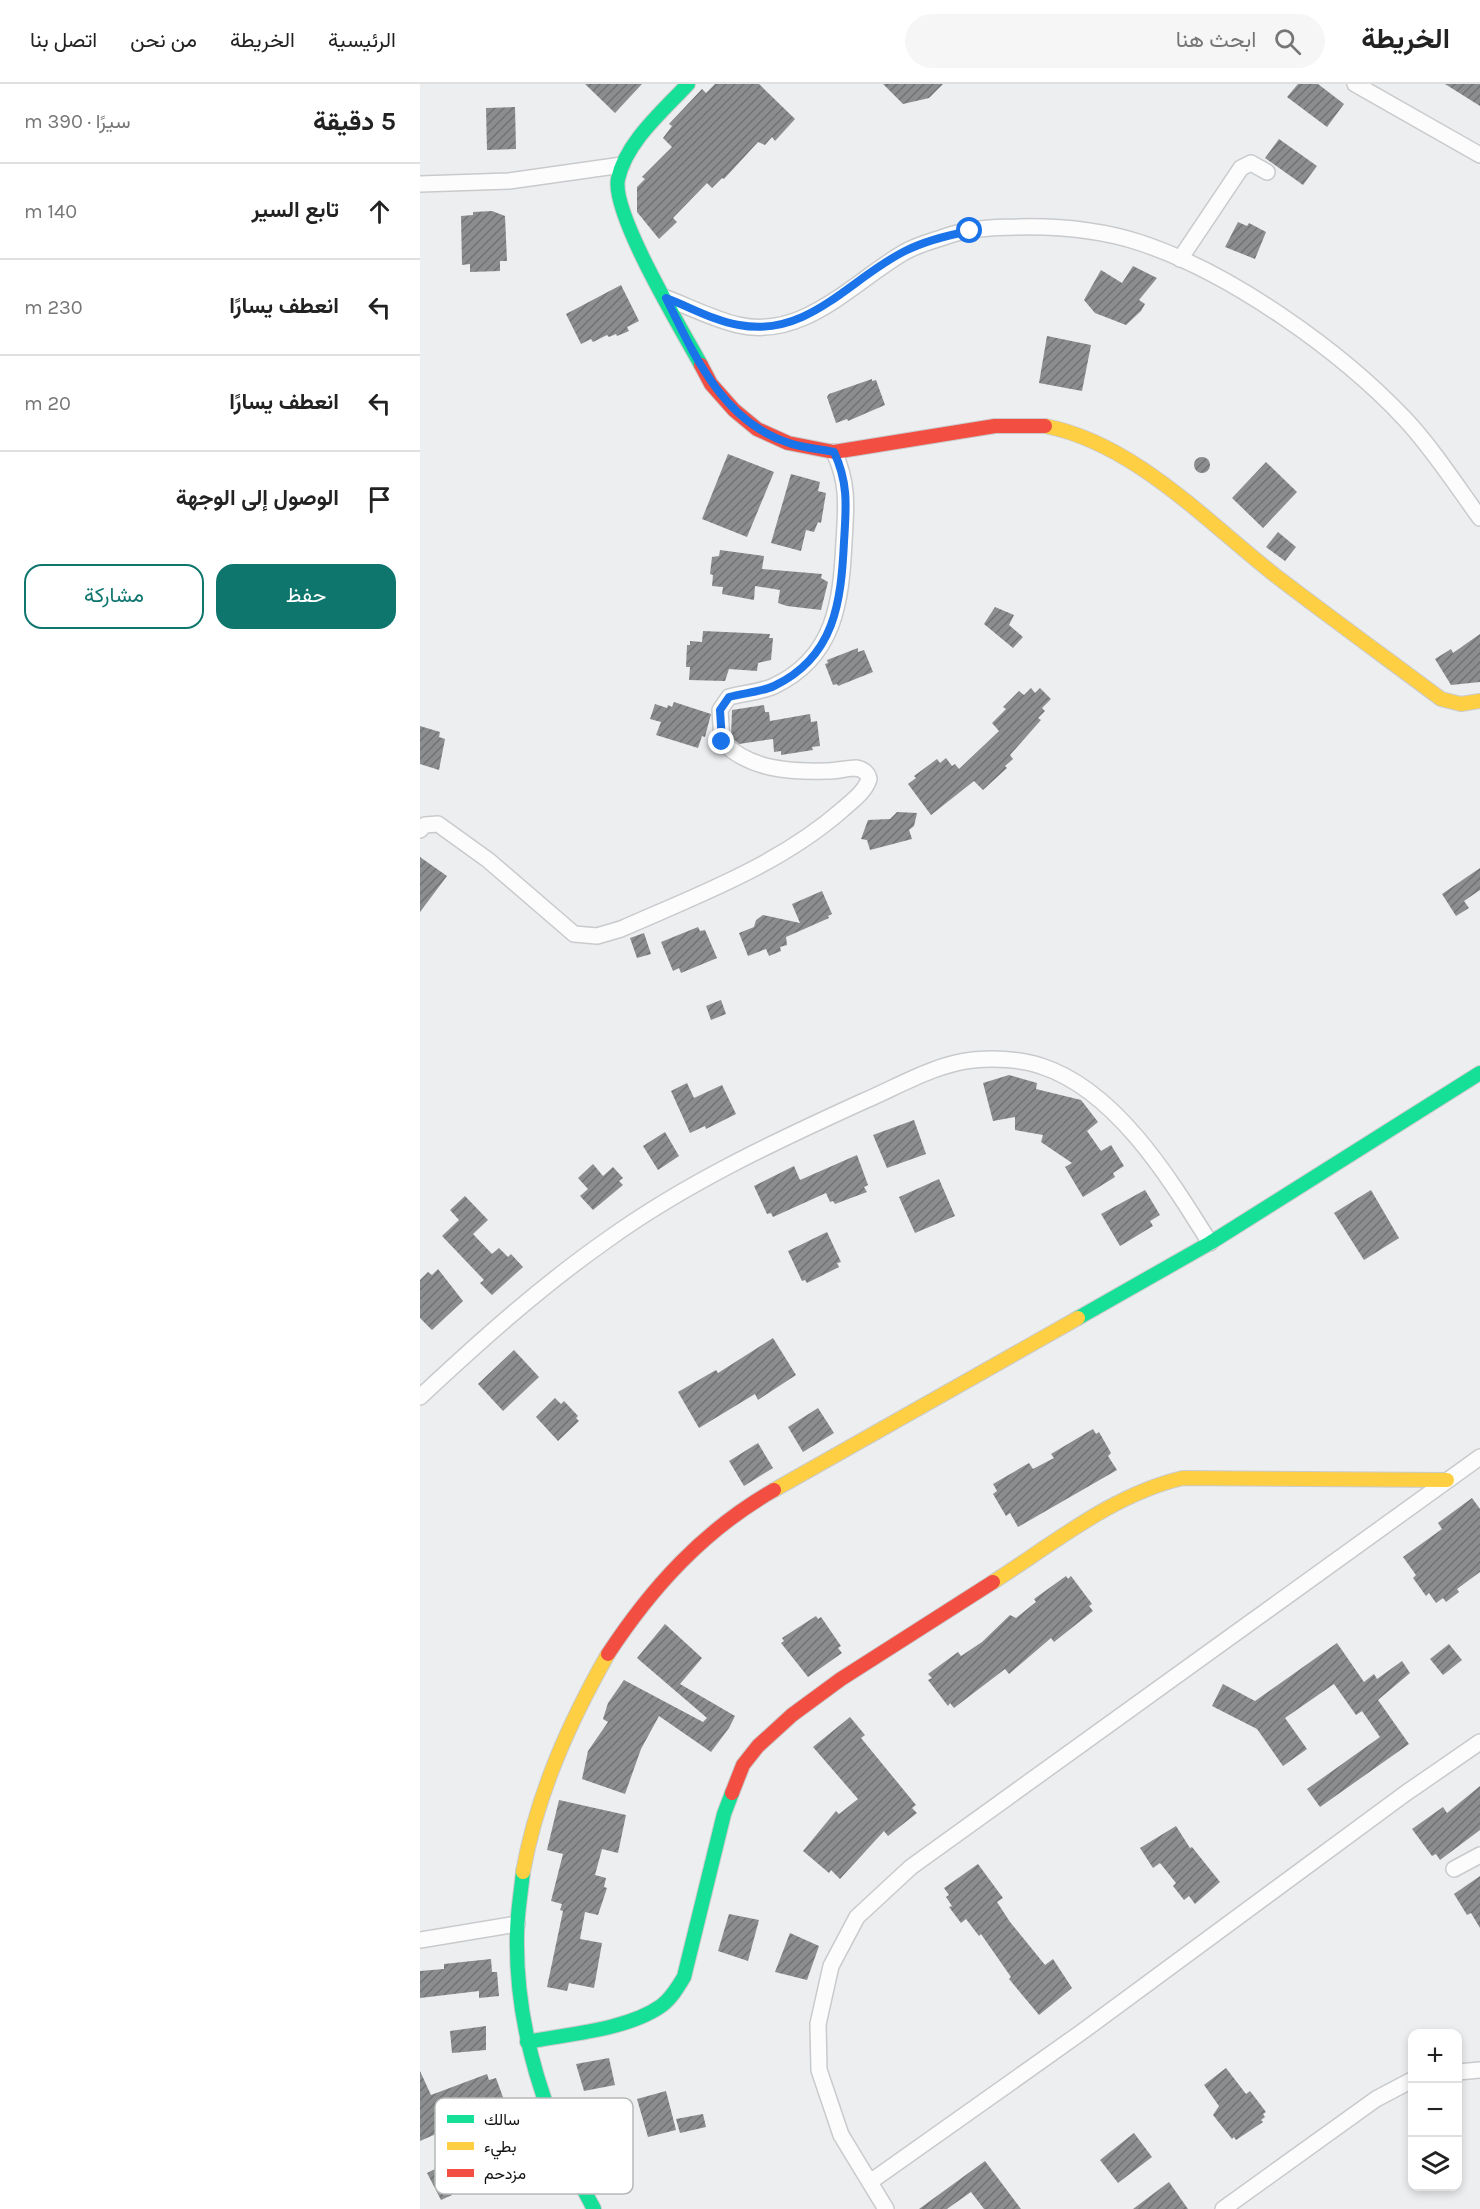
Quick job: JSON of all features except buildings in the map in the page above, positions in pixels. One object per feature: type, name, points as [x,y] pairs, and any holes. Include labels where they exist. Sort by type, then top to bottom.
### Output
[{"type":"street","points":[[688,84],[654,121],[622,165],[616,192],[625,220],[711,384],[734,410],[757,429],[789,443],[834,452],[995,426],[1036,424],[1067,430],[1113,450],[1148,475],[1222,530],[1274,574],[1441,699],[1461,704],[1480,701]]},
{"type":"street","points":[[1355,84],[1480,155]]},
{"type":"street","points":[[1462,146],[1480,165]]},
{"type":"street","points":[[1180,259],[1241,168],[1251,163],[1267,172]]},
{"type":"street","points":[[420,184],[509,181],[622,165]]},
{"type":"street","points":[[666,298],[740,326],[777,327],[805,318],[905,251],[951,235],[990,227],[1063,226],[1140,243],[1180,259],[1242,292],[1312,337],[1346,364],[1405,420],[1480,518]]},
{"type":"street","points":[[420,830],[425,825],[438,824],[488,860],[574,933],[597,936],[621,929],[774,859],[806,839],[859,795],[869,779],[866,772],[858,768],[830,772],[788,771],[758,765],[736,755],[722,742],[720,710],[729,697],[772,687],[794,675],[814,655],[834,622],[840,599],[847,496],[844,472],[834,452]]},
{"type":"street","points":[[420,1397],[537,1292],[607,1239],[665,1201],[836,1114],[930,1072],[973,1060],[1009,1060],[1039,1065],[1064,1075],[1104,1103],[1159,1168],[1210,1243]]},
{"type":"street","points":[[544,2098],[527,2042],[518,1965],[518,1924],[535,1815],[562,1742],[600,1665],[619,1634],[646,1599],[693,1550],[720,1526],[761,1498],[1210,1243],[1480,1073]]},
{"type":"street","points":[[886,2209],[842,2135],[819,2070],[818,2024],[831,1966],[857,1917],[911,1867],[1480,1457]]},
{"type":"street","points":[[527,2042],[635,2018],[660,2007],[674,1993],[684,1977],[724,1814],[743,1765],[758,1746],[792,1715],[841,1679],[1105,1510],[1146,1487],[1169,1479],[1196,1476],[1447,1480]]},
{"type":"street","points":[[870,2182],[1079,2034],[1406,1793],[1480,1742]]},
{"type":"street","points":[[1454,1869],[1480,1855]]},
{"type":"street","points":[[420,1940],[518,1924]]},
{"type":"street","points":[[1462,2072],[1480,2070]]},
{"type":"street","points":[[1223,2209],[1376,2098],[1408,2082]]},
{"type":"street","points":[[586,2194],[594,2209]]},
{"type":"traffic: fast","points":[[688,84],[637,140],[622,165],[618,179],[619,195],[625,217],[636,244],[701,365]]},
{"type":"traffic: fast","points":[[1078,1318],[1210,1243],[1480,1073]]},
{"type":"traffic: fast","points":[[527,2042],[596,2030],[631,2021],[661,2006],[671,1996],[684,1977],[724,1814],[732,1793]]},
{"type":"traffic: fast","points":[[523,1872],[517,1927],[518,1971],[528,2042],[545,2098]]},
{"type":"traffic: fast","points":[[586,2194],[594,2209]]},
{"type":"traffic: slow","points":[[1045,426],[1078,435],[1109,449],[1139,467],[1196,509],[1276,576],[1441,699],[1461,704],[1480,701]]},
{"type":"traffic: slow","points":[[774,1490],[1078,1318]]},
{"type":"traffic: slow","points":[[993,1582],[1108,1508],[1132,1496],[1183,1478],[1447,1480]]},
{"type":"traffic: slow","points":[[523,1872],[537,1815],[556,1760],[580,1706],[608,1654]]},
{"type":"traffic: jam","points":[[701,365],[711,384],[734,410],[757,429],[788,443],[834,452],[995,426],[1045,426]]},
{"type":"traffic: jam","points":[[608,1654],[661,1583],[681,1562],[725,1523],[774,1490]]},
{"type":"traffic: jam","points":[[732,1793],[743,1765],[758,1746],[792,1715],[841,1679],[993,1582]]},
{"type":"route","points":[[722,742],[720,710],[729,697],[772,687],[794,675],[814,655],[834,622],[840,599],[844,554],[847,496],[844,472],[834,452],[789,443],[757,429],[734,410],[711,384],[666,298],[740,326],[777,327],[805,318],[905,251],[970,231]]}]
